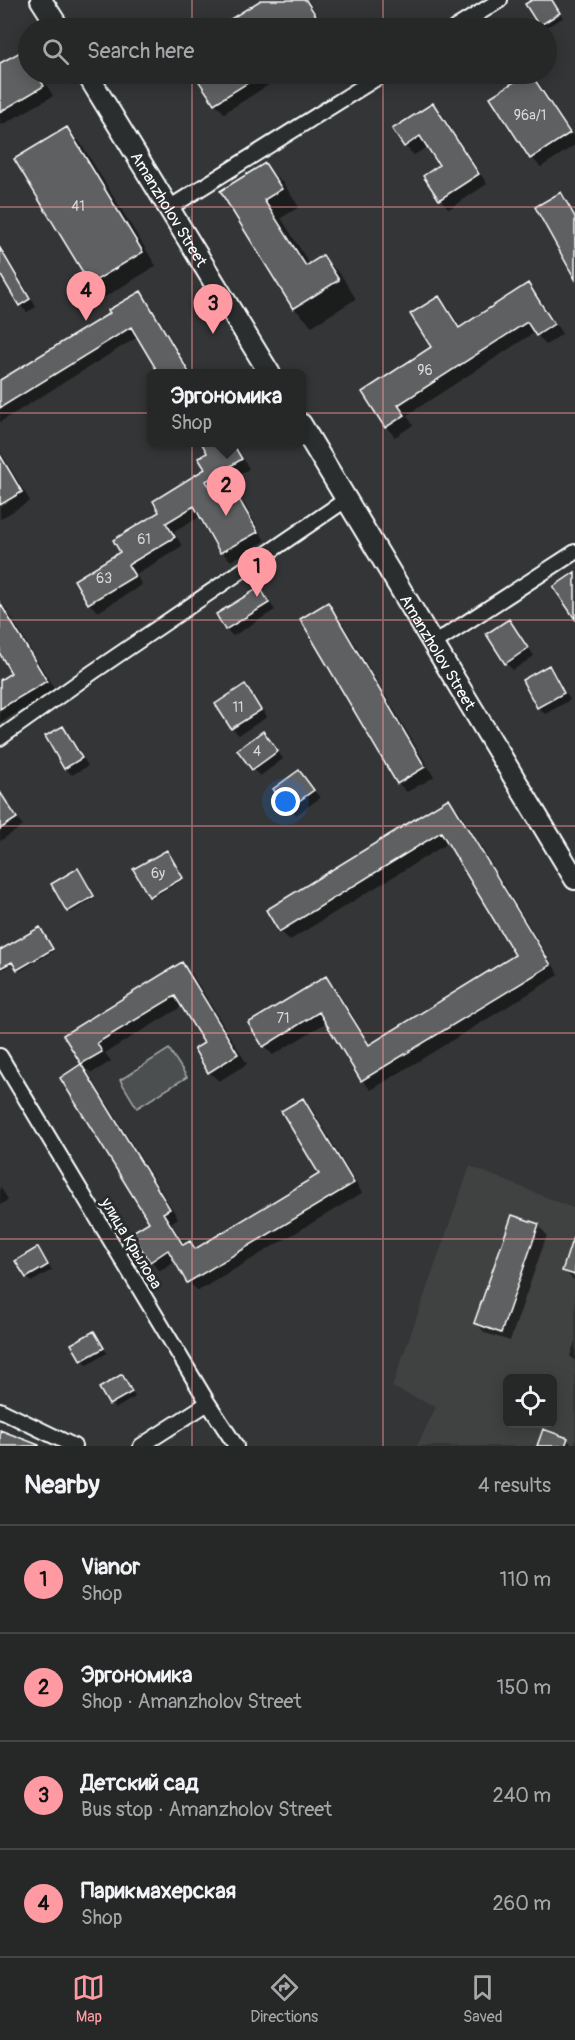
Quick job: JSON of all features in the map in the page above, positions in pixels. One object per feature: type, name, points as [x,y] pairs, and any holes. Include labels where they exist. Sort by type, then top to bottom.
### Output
[{"type":"main road","points":[[41,0],[53,18]]},
{"type":"main road","name":"Amanzholov Street","points":[[93,84],[267,369]]},
{"type":"main road","name":"Amanzholov Street","points":[[306,432],[575,879]]},
{"type":"street","points":[[471,18],[500,0]]},
{"type":"street","points":[[169,208],[367,84]]},
{"type":"street","points":[[0,738],[347,499]]},
{"type":"street","points":[[433,644],[575,552]]},
{"type":"street","name":"улица Крылова","points":[[0,1056],[236,1446]]},
{"type":"street","points":[[141,1446],[208,1403]]},
{"type":"street","points":[[0,1410],[74,1446]]},
{"type":"shaded area","points":[[169,1049],[187,1077],[137,1108],[120,1080]]},
{"type":"shaded area","points":[[470,1166],[575,1209],[575,1446],[417,1446],[436,1407],[392,1387]]},
{"type":"building","points":[[261,0],[306,0],[318,18],[232,18]]},
{"type":"building","points":[[532,0],[552,0],[560,13],[552,18],[534,18],[525,4]]},
{"type":"building","points":[[18,53],[18,84],[43,84],[44,86],[0,112],[0,63]]},
{"type":"building","points":[[201,84],[246,84],[214,104]]},
{"type":"building","points":[[511,84],[538,84],[570,133],[530,159],[490,97]]},
{"type":"building","points":[[433,103],[479,174],[439,200],[423,176],[439,165],[420,136],[404,147],[392,129]]},
{"type":"building","points":[[67,127],[143,252],[90,284],[14,159]]},
{"type":"building","points":[[265,163],[282,189],[264,200],[306,266],[323,255],[339,280],[293,309],[220,191]]},
{"type":"building","points":[[561,192],[575,217],[575,279],[535,207]]},
{"type":"building","points":[[0,248],[30,299],[19,306],[0,274]]},
{"type":"building","points":[[528,283],[554,324],[536,336],[527,322],[398,405],[405,415],[385,428],[362,392],[431,347],[410,314],[439,296],[459,328]]},
{"type":"building","points":[[141,291],[187,369],[156,369],[131,327],[0,408],[0,380],[110,313],[108,310]]},
{"type":"building","points":[[204,447],[235,447],[242,459],[206,481],[219,503],[236,494],[258,532],[220,553],[194,506],[166,523],[175,537],[128,565],[135,576],[88,604],[74,580],[120,552],[113,540],[159,512],[153,501],[205,469],[198,458],[207,453]]},
{"type":"building","points":[[0,455],[22,492],[0,505]]},
{"type":"building","points":[[575,572],[575,619],[553,587]]},
{"type":"building","points":[[260,587],[269,603],[225,630],[216,614]]},
{"type":"building","points":[[328,602],[425,767],[397,784],[300,619]]},
{"type":"building","points":[[0,603],[47,681],[0,709],[0,680],[11,673],[0,654]]},
{"type":"building","points":[[509,619],[528,648],[505,664],[486,634]]},
{"type":"building","points":[[549,665],[564,693],[537,708],[522,680]]},
{"type":"building","points":[[245,684],[261,710],[231,729],[215,704]]},
{"type":"building","points":[[63,726],[82,758],[64,769],[45,736]]},
{"type":"building","points":[[263,731],[278,751],[252,770],[237,750]]},
{"type":"building","points":[[299,770],[314,790],[288,809],[273,789]]},
{"type":"building","points":[[0,792],[17,818],[0,829]]},
{"type":"building","points":[[449,798],[551,965],[361,1081],[319,1012],[263,1047],[248,1023],[326,976],[369,1045],[515,955],[441,832],[279,932],[266,910]]},
{"type":"building","points":[[167,850],[183,878],[149,897],[133,869]]},
{"type":"building","points":[[78,868],[94,896],[67,912],[51,884]]},
{"type":"building","points":[[40,927],[53,949],[17,970],[12,962],[0,968],[0,950]]},
{"type":"building","points":[[182,962],[238,1054],[208,1073],[194,1049],[204,1043],[175,996],[97,1043],[102,1052],[81,1064],[63,1035]]},
{"type":"building","points":[[81,1064],[170,1209],[163,1213],[183,1245],[190,1241],[195,1249],[319,1174],[281,1111],[303,1098],[354,1183],[187,1283],[168,1250],[150,1262],[131,1233],[149,1222],[60,1078]]},
{"type":"building","points":[[512,1215],[539,1224],[501,1333],[474,1323]]},
{"type":"building","points":[[573,1237],[575,1238],[575,1275],[562,1271]]},
{"type":"building","points":[[38,1247],[48,1265],[26,1278],[15,1261]]},
{"type":"building","points":[[94,1331],[104,1348],[81,1361],[71,1344]]},
{"type":"building","points":[[122,1374],[132,1392],[109,1405],[99,1388]]},
{"type":"building","points":[[543,1429],[568,1438],[565,1446],[537,1446]]},
{"type":"building","points":[[0,1430],[39,1445],[39,1446],[0,1446]]},
{"type":"place","name":"Парикмахерская","points":[[86,321]]},
{"type":"place","name":"Детский сад","points":[[213,334]]},
{"type":"place","name":"Эргономика","points":[[226,516]]},
{"type":"place","name":"Vianor","points":[[257,597]]}]
